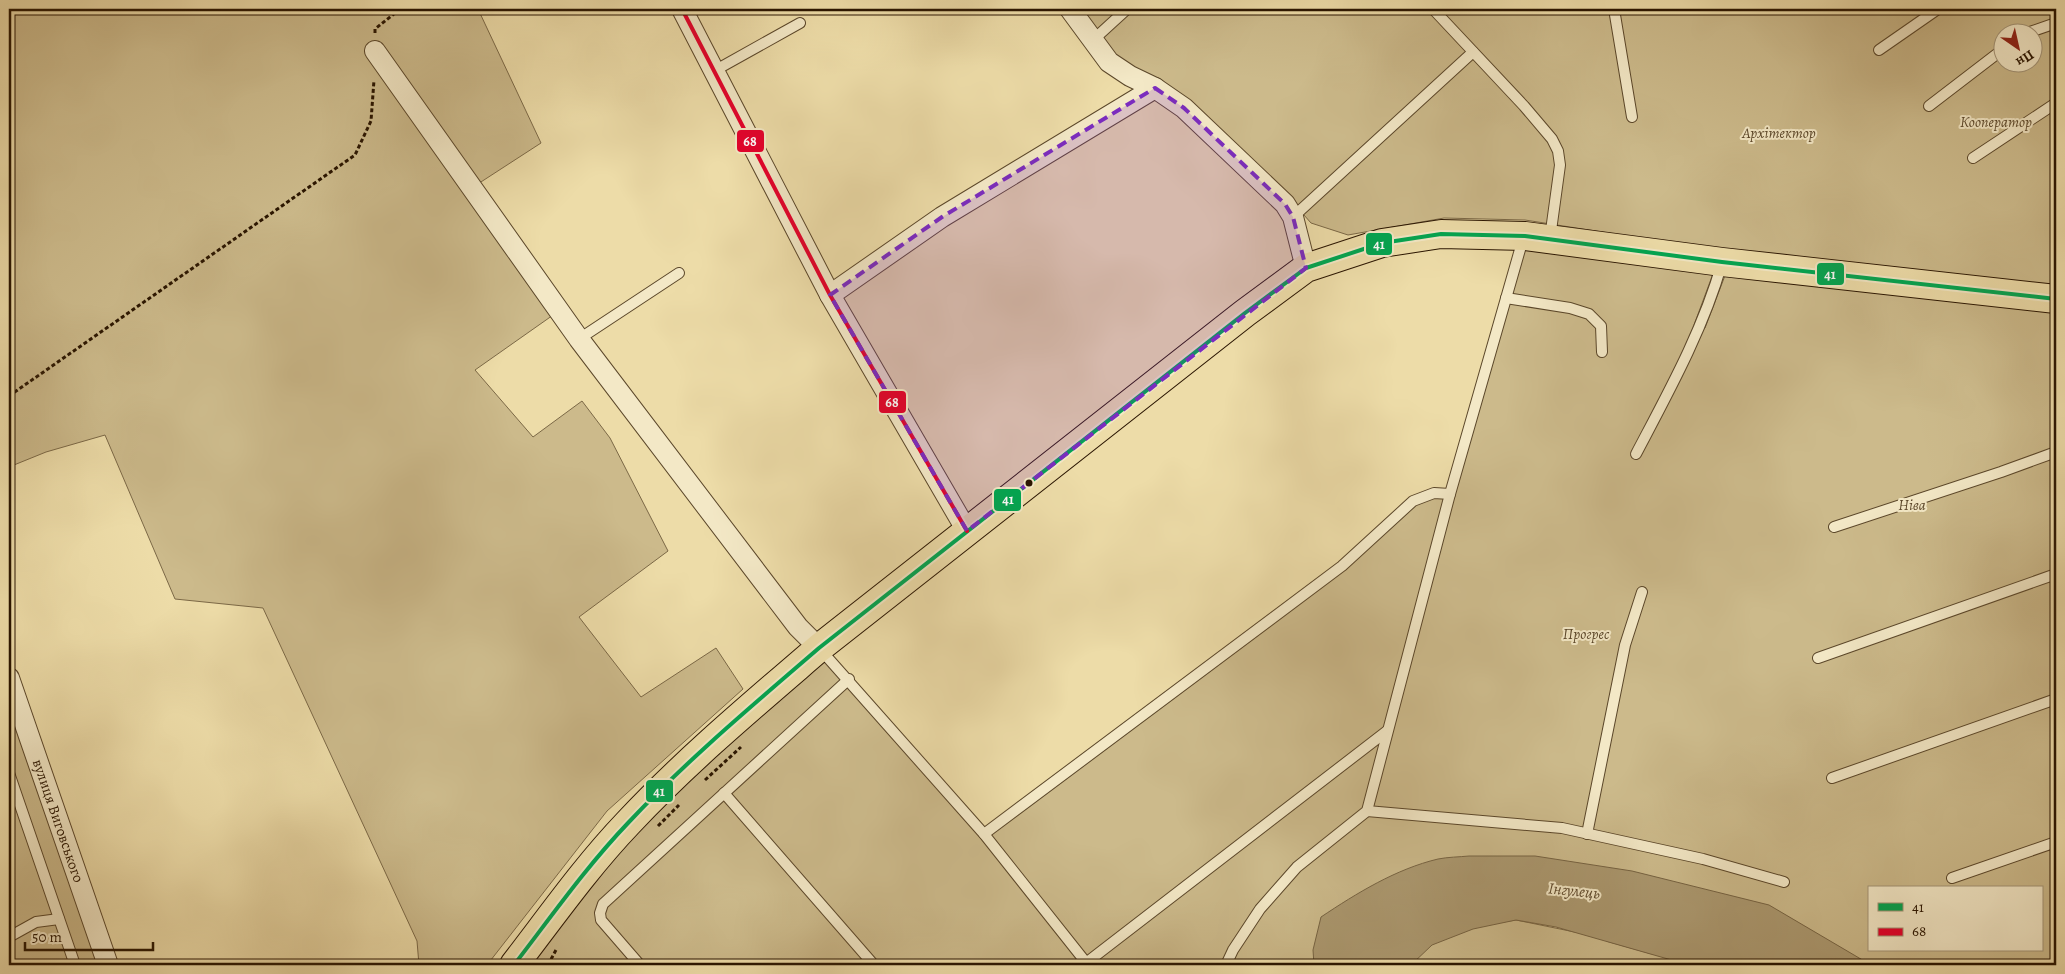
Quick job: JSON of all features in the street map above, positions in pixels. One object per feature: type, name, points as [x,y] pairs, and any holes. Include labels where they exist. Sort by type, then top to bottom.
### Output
[{"type":"main road","points":[[514,965],[588,868],[628,822],[753,704],[819,648],[967,531],[1245,313],[1306,268],[1382,243],[1442,234],[1538,238],[1722,262],[2056,299]]},
{"type":"street","points":[[682,9],[830,295],[967,531]]},
{"type":"street","points":[[1070,9],[1109,62],[1130,76],[1155,88],[1184,108],[1285,204],[1294,217],[1306,268]]},
{"type":"street","points":[[375,51],[579,339],[798,627],[819,648]]},
{"type":"street","points":[[830,295],[942,217],[1155,88]]},
{"type":"street","name":"вулиця Виговського","points":[[9,678],[108,965]]},
{"type":"lane","points":[[1092,40],[1127,9]]},
{"type":"lane","points":[[1226,965],[1233,950],[1260,909],[1297,867],[1368,811],[1387,731],[1450,494],[1520,246],[1538,238],[1560,165],[1558,151],[1552,139],[1541,125],[1433,9]]},
{"type":"lane","points":[[1614,9],[1632,117]]},
{"type":"lane","points":[[1880,50],[1938,9]]},
{"type":"lane","points":[[714,71],[800,23]]},
{"type":"lane","points":[[2042,28],[2056,23]]},
{"type":"lane","points":[[1294,217],[1474,52]]},
{"type":"lane","points":[[1930,106],[1992,58]]},
{"type":"lane","points":[[1973,158],[2056,103]]},
{"type":"lane","points":[[1636,454],[1674,383],[1717,283],[1722,262]]},
{"type":"lane","points":[[579,339],[679,273]]},
{"type":"lane","points":[[1506,298],[1570,308],[1590,314],[1601,326],[1602,352]]},
{"type":"lane","points":[[1834,527],[2056,452]]},
{"type":"lane","points":[[984,834],[1342,566],[1413,501],[1434,494],[1450,494]]},
{"type":"lane","points":[[1818,658],[2056,574]]},
{"type":"lane","points":[[1587,834],[1625,645],[1642,592]]},
{"type":"lane","points":[[819,648],[849,679],[984,834],[1087,964],[1387,731]]},
{"type":"lane","points":[[640,965],[601,920],[600,913],[603,904],[849,679]]},
{"type":"lane","points":[[1832,778],[2056,699]]},
{"type":"lane","points":[[9,773],[74,965]]},
{"type":"lane","points":[[724,793],[874,965]]},
{"type":"lane","points":[[1368,811],[1562,828],[1703,859],[1784,882]]},
{"type":"lane","points":[[1952,878],[2056,842]]},
{"type":"lane","points":[[9,937],[36,922],[59,920]]},
{"type":"path","points":[[9,396],[355,155],[371,121],[375,29],[400,9]]},
{"type":"path","points":[[699,786],[748,740]]},
{"type":"path","points":[[653,832],[685,799]]},
{"type":"path","points":[[548,965],[562,941]]},
{"type":"highlighted area","points":[[1155,88],[1184,108],[1285,204],[1293,217],[1306,268],[967,531],[830,295],[942,217]]},
{"type":"green space","points":[[9,9],[478,9],[541,143],[467,191],[556,313],[475,370],[533,437],[582,401],[610,438],[668,551],[579,617],[641,697],[716,648],[743,689],[607,811],[487,965],[419,965],[417,941],[263,608],[175,599],[105,435],[46,452],[9,467]]},
{"type":"green space","name":"Архітектор","points":[[1077,9],[2056,9],[2056,288],[1724,251],[1525,220],[1444,218],[1348,235],[1311,223],[1289,198],[1115,59]]},
{"type":"green space","points":[[1521,246],[1714,271],[1694,325],[1705,328],[1726,273],[2056,310],[2056,965],[1861,965],[1640,880],[1335,965],[640,965],[632,958],[621,965],[527,965],[595,876],[683,782],[824,660],[984,834],[1342,566],[1413,501],[1450,494]]},
{"type":"green space","points":[[9,706],[99,965],[9,965]]},
{"type":"green space","points":[[1516,920],[1604,938],[1606,941],[1652,954],[1707,965],[1395,965],[1427,934]]},
{"type":"water","name":"Інгулець","points":[[1469,856],[1535,856],[1632,871],[1769,905],[1871,965],[1689,965],[1556,927],[1516,920],[1473,929],[1432,945],[1411,965],[1314,965],[1313,950],[1321,917],[1392,875],[1438,859]]},
{"type":"transit line","name":"68","points":[[682,9],[830,295],[967,531]]},
{"type":"transit line","name":"41","points":[[514,965],[569,892],[613,840],[650,800],[746,711],[819,648],[1245,313],[1306,268],[1382,243],[1441,234],[1525,236],[1722,262],[2056,299]]},
{"type":"park label","name":"Кооператор","points":[[1996,122]]},
{"type":"park label","name":"Ніва","points":[[1912,505]]},
{"type":"park label","name":"Прогрес","points":[[1586,634]]}]
